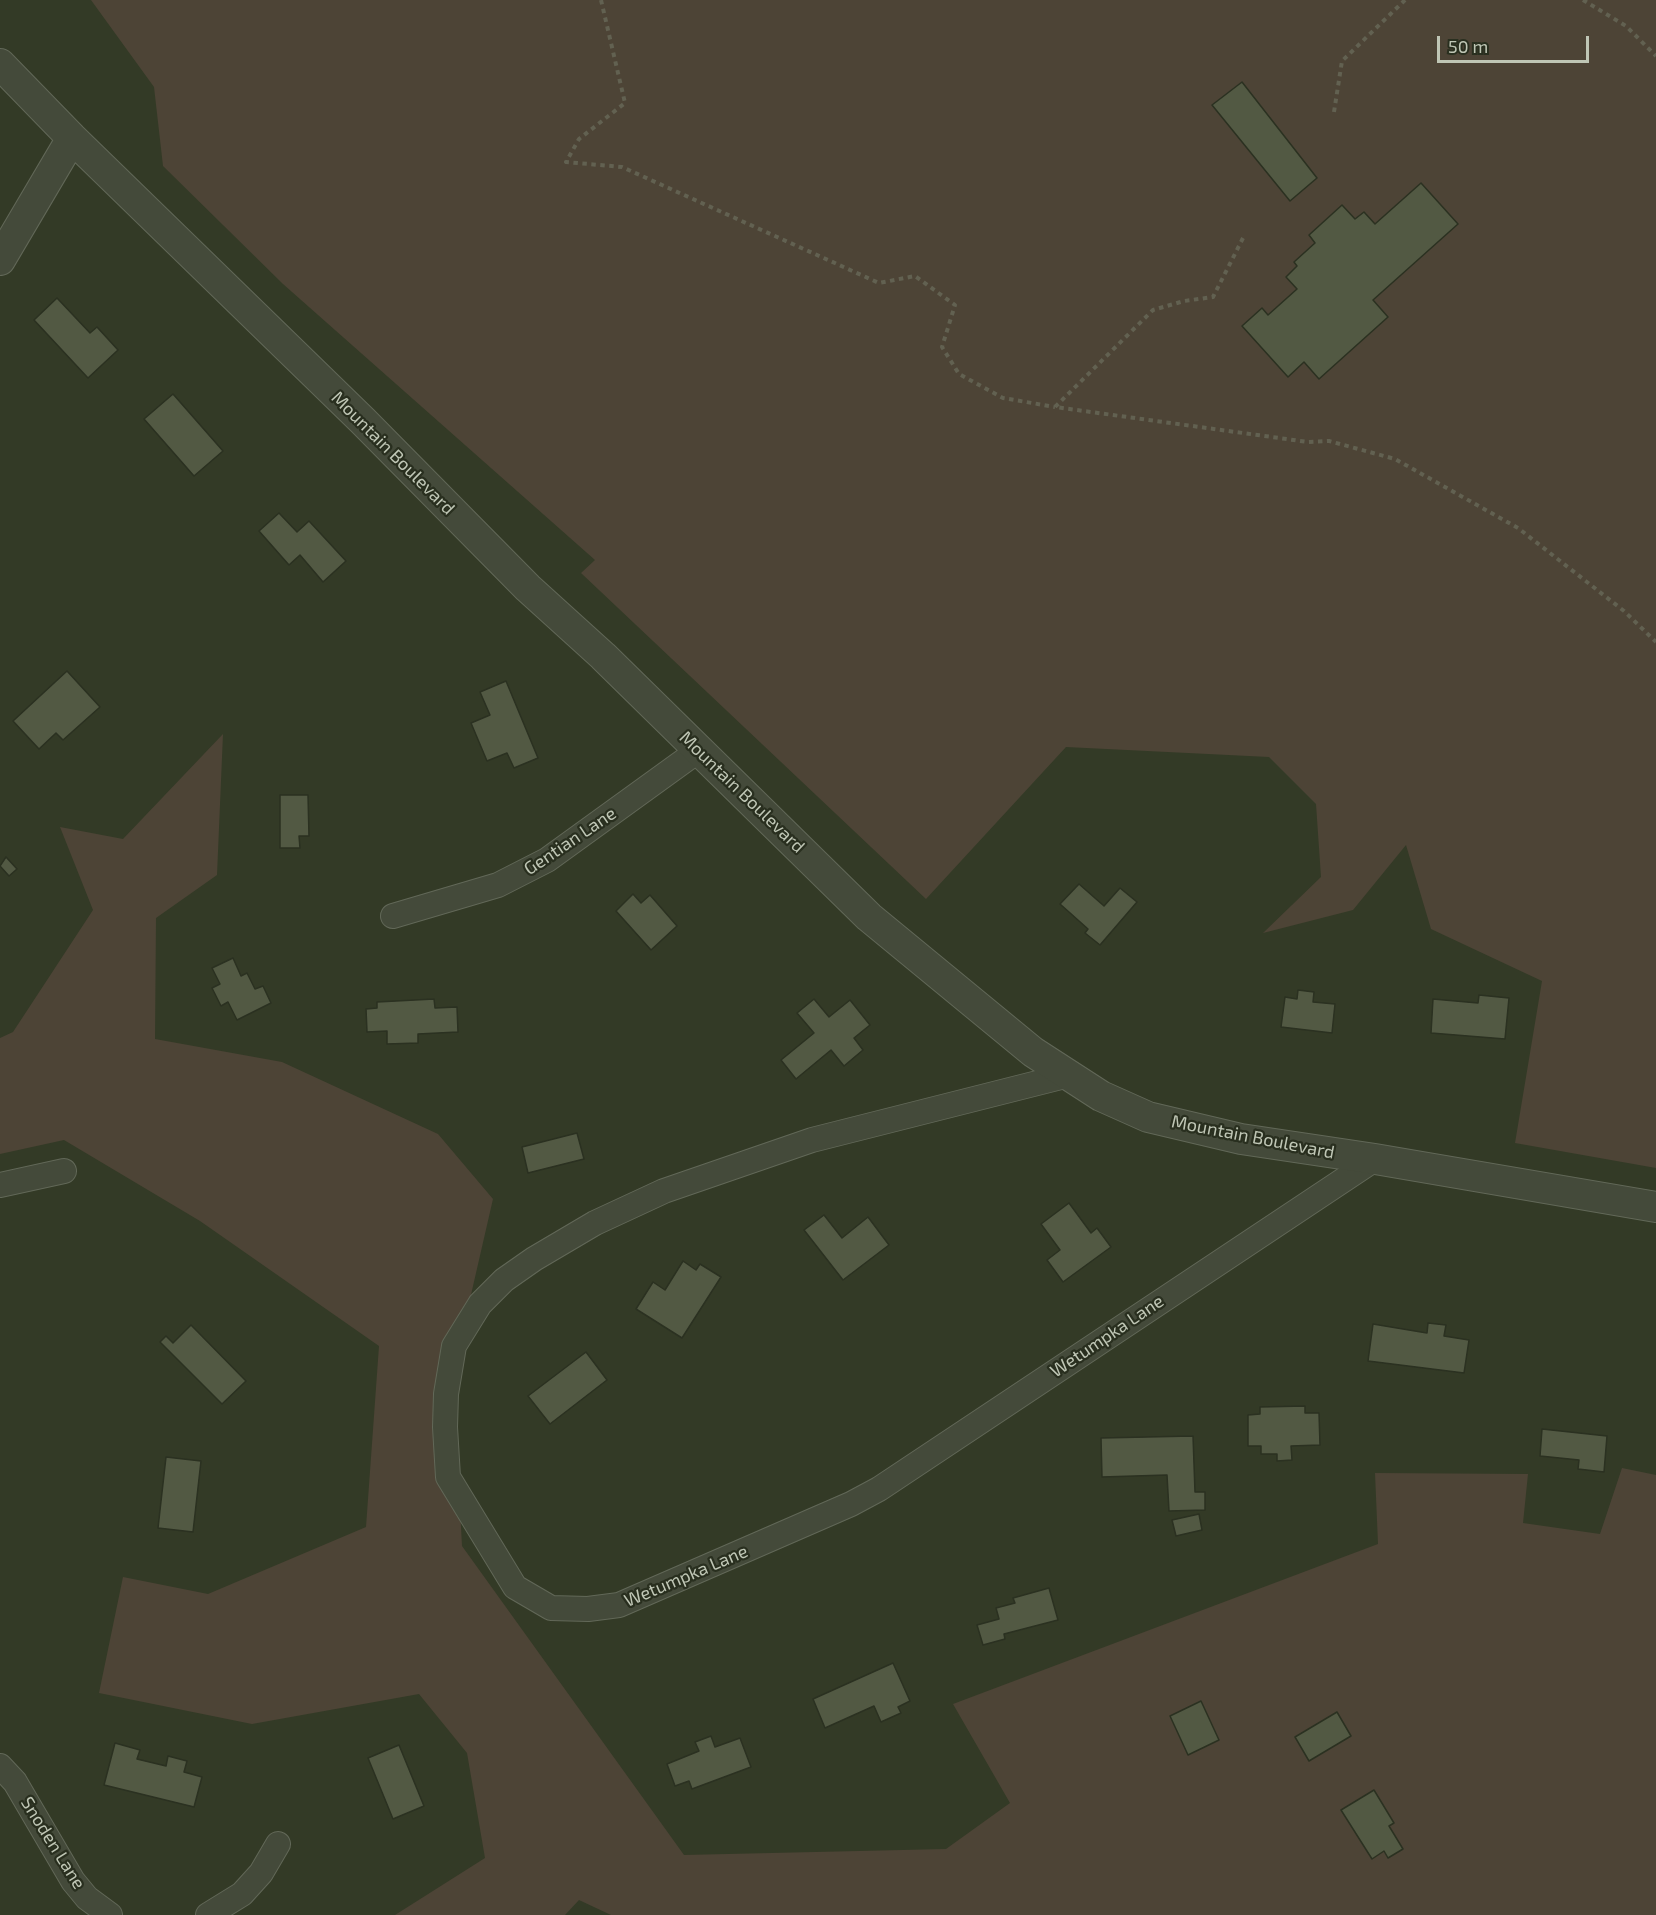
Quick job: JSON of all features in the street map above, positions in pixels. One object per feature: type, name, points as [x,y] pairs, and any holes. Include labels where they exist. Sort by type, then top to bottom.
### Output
[{"type":"street","name":"Mountain Boulevard","points":[[0,64],[72,138],[363,421],[528,588],[699,750],[869,917],[1032,1052],[1101,1096],[1148,1117],[1241,1139],[1375,1158],[1656,1207]]},
{"type":"street","points":[[0,260],[72,138]]},
{"type":"street","name":"Gentian Lane","points":[[393,916],[498,885],[547,860],[699,750]]},
{"type":"street","name":"Wetumpka Lane","points":[[1069,1075],[812,1140],[664,1191],[595,1223],[534,1258],[504,1280],[480,1304],[454,1346],[446,1394],[445,1427],[448,1477],[515,1587],[551,1608],[588,1609],[619,1605],[851,1504],[879,1489],[1375,1158]]},
{"type":"street","points":[[0,1185],[64,1171]]},
{"type":"street","name":"Snoden Lane","points":[[0,1766],[15,1782],[74,1881],[87,1898],[110,1915]]},
{"type":"street","points":[[208,1915],[242,1894],[261,1873],[278,1844]]},
{"type":"path","points":[[602,0],[625,103],[579,139],[566,162],[622,167],[879,283],[915,276],[955,305],[942,347],[959,374],[1003,398],[1308,442],[1329,441],[1395,459],[1518,528],[1624,611],[1656,642]]},
{"type":"path","points":[[1334,112],[1342,61],[1405,0]]},
{"type":"path","points":[[1583,0],[1626,26],[1656,56]]},
{"type":"path","points":[[1055,407],[1153,310],[1184,301],[1213,297],[1243,238]]},
{"type":"shaded area","points":[[91,0],[1656,0],[1656,1168],[1515,1143],[1542,981],[1431,929],[1406,845],[1353,910],[1263,933],[1321,877],[1316,804],[1269,757],[1066,747],[926,899],[581,573],[595,560],[283,284],[163,166],[154,87]]},
{"type":"shaded area","points":[[223,734],[217,875],[156,918],[155,1039],[282,1062],[438,1134],[493,1199],[453,1373],[462,1546],[684,1855],[946,1849],[1010,1803],[953,1704],[1378,1544],[1375,1473],[1528,1474],[1523,1523],[1600,1534],[1622,1468],[1656,1475],[1656,1915],[611,1915],[579,1900],[565,1915],[395,1915],[485,1858],[467,1753],[419,1694],[252,1724],[99,1693],[123,1577],[208,1594],[366,1527],[379,1346],[200,1221],[64,1140],[0,1154],[0,1038],[13,1032],[93,910],[60,827],[123,839]]},
{"type":"building","points":[[1242,82],[1317,178],[1290,201],[1212,105]]},
{"type":"building","points":[[1421,183],[1458,224],[1373,300],[1388,317],[1319,379],[1304,362],[1288,377],[1242,326],[1262,308],[1268,315],[1297,289],[1286,277],[1297,266],[1294,262],[1315,243],[1309,235],[1342,205],[1355,219],[1364,212],[1375,224]]},
{"type":"building","points":[[57,298],[90,333],[97,327],[118,350],[88,378],[34,320]]},
{"type":"building","points":[[173,394],[223,451],[194,476],[144,419]]},
{"type":"building","points":[[279,513],[297,532],[309,521],[346,561],[323,582],[300,555],[289,565],[259,531]]},
{"type":"building","points":[[67,671],[100,707],[63,740],[56,733],[39,749],[13,721]]},
{"type":"building","points":[[506,681],[538,758],[514,768],[507,753],[487,761],[471,723],[490,715],[480,692]]},
{"type":"building","points":[[280,795],[308,795],[309,836],[299,836],[300,848],[280,848]]},
{"type":"building","points":[[6,857],[17,869],[9,876],[0,866]]},
{"type":"building","points":[[1079,884],[1104,906],[1120,888],[1137,902],[1100,945],[1085,933],[1088,929],[1060,904]]},
{"type":"building","points":[[633,894],[641,903],[650,895],[677,926],[651,950],[616,911]]},
{"type":"building","points":[[233,958],[241,976],[247,973],[255,989],[263,986],[271,1003],[237,1020],[228,1002],[221,1006],[212,988],[220,984],[212,968]]},
{"type":"building","points":[[1298,990],[1314,992],[1313,1002],[1335,1004],[1332,1033],[1281,1027],[1285,997],[1297,999]]},
{"type":"building","points":[[1479,995],[1509,998],[1505,1039],[1431,1033],[1433,999],[1478,1003]]},
{"type":"building","points":[[434,999],[435,1008],[457,1007],[458,1032],[418,1034],[418,1043],[387,1044],[387,1031],[367,1032],[366,1009],[377,1008],[377,1002]]},
{"type":"building","points":[[814,999],[829,1017],[850,1000],[870,1025],[854,1038],[863,1050],[844,1066],[831,1050],[796,1079],[781,1060],[814,1033],[797,1013]]},
{"type":"building","points":[[577,1133],[584,1159],[528,1173],[522,1147]]},
{"type":"building","points":[[1069,1203],[1091,1233],[1097,1228],[1111,1247],[1063,1282],[1047,1260],[1060,1250],[1041,1224]]},
{"type":"building","points":[[824,1215],[842,1238],[868,1217],[889,1245],[843,1280],[804,1230]]},
{"type":"building","points":[[683,1261],[696,1270],[700,1264],[721,1277],[682,1338],[636,1309],[653,1282],[665,1290]]},
{"type":"building","points":[[1428,1323],[1446,1325],[1444,1336],[1469,1340],[1464,1373],[1368,1361],[1373,1324],[1427,1333]]},
{"type":"building","points":[[191,1325],[246,1381],[222,1404],[160,1342],[166,1336],[173,1343]]},
{"type":"building","points":[[586,1352],[607,1380],[550,1424],[528,1396]]},
{"type":"building","points":[[1305,1406],[1305,1413],[1319,1413],[1320,1445],[1291,1446],[1292,1460],[1277,1461],[1277,1454],[1261,1454],[1261,1446],[1248,1446],[1248,1415],[1260,1414],[1260,1407]]},
{"type":"building","points":[[1542,1429],[1607,1436],[1604,1472],[1578,1469],[1579,1460],[1540,1456]]},
{"type":"building","points":[[1193,1436],[1195,1492],[1205,1492],[1205,1510],[1169,1511],[1167,1475],[1102,1477],[1101,1438]]},
{"type":"building","points":[[166,1457],[201,1461],[193,1532],[158,1528]]},
{"type":"building","points":[[1199,1514],[1202,1530],[1176,1536],[1172,1520]]},
{"type":"building","points":[[1049,1588],[1058,1620],[1004,1634],[1005,1639],[983,1645],[977,1625],[999,1619],[996,1608],[1015,1603],[1013,1598]]},
{"type":"building","points":[[893,1663],[910,1701],[898,1707],[901,1713],[881,1722],[874,1706],[825,1728],[813,1699]]},
{"type":"building","points":[[1201,1701],[1219,1740],[1188,1755],[1170,1716]]},
{"type":"building","points":[[1337,1712],[1351,1736],[1309,1761],[1295,1737]]},
{"type":"building","points":[[711,1736],[715,1747],[740,1738],[751,1767],[692,1789],[689,1781],[675,1786],[667,1764],[699,1751],[695,1742]]},
{"type":"building","points":[[115,1743],[140,1750],[137,1759],[166,1766],[168,1756],[187,1761],[184,1772],[202,1777],[194,1807],[104,1785]]},
{"type":"building","points":[[399,1745],[424,1806],[393,1819],[368,1758]]},
{"type":"building","points":[[1374,1790],[1394,1823],[1389,1826],[1403,1849],[1388,1858],[1384,1851],[1372,1859],[1341,1810]]}]
